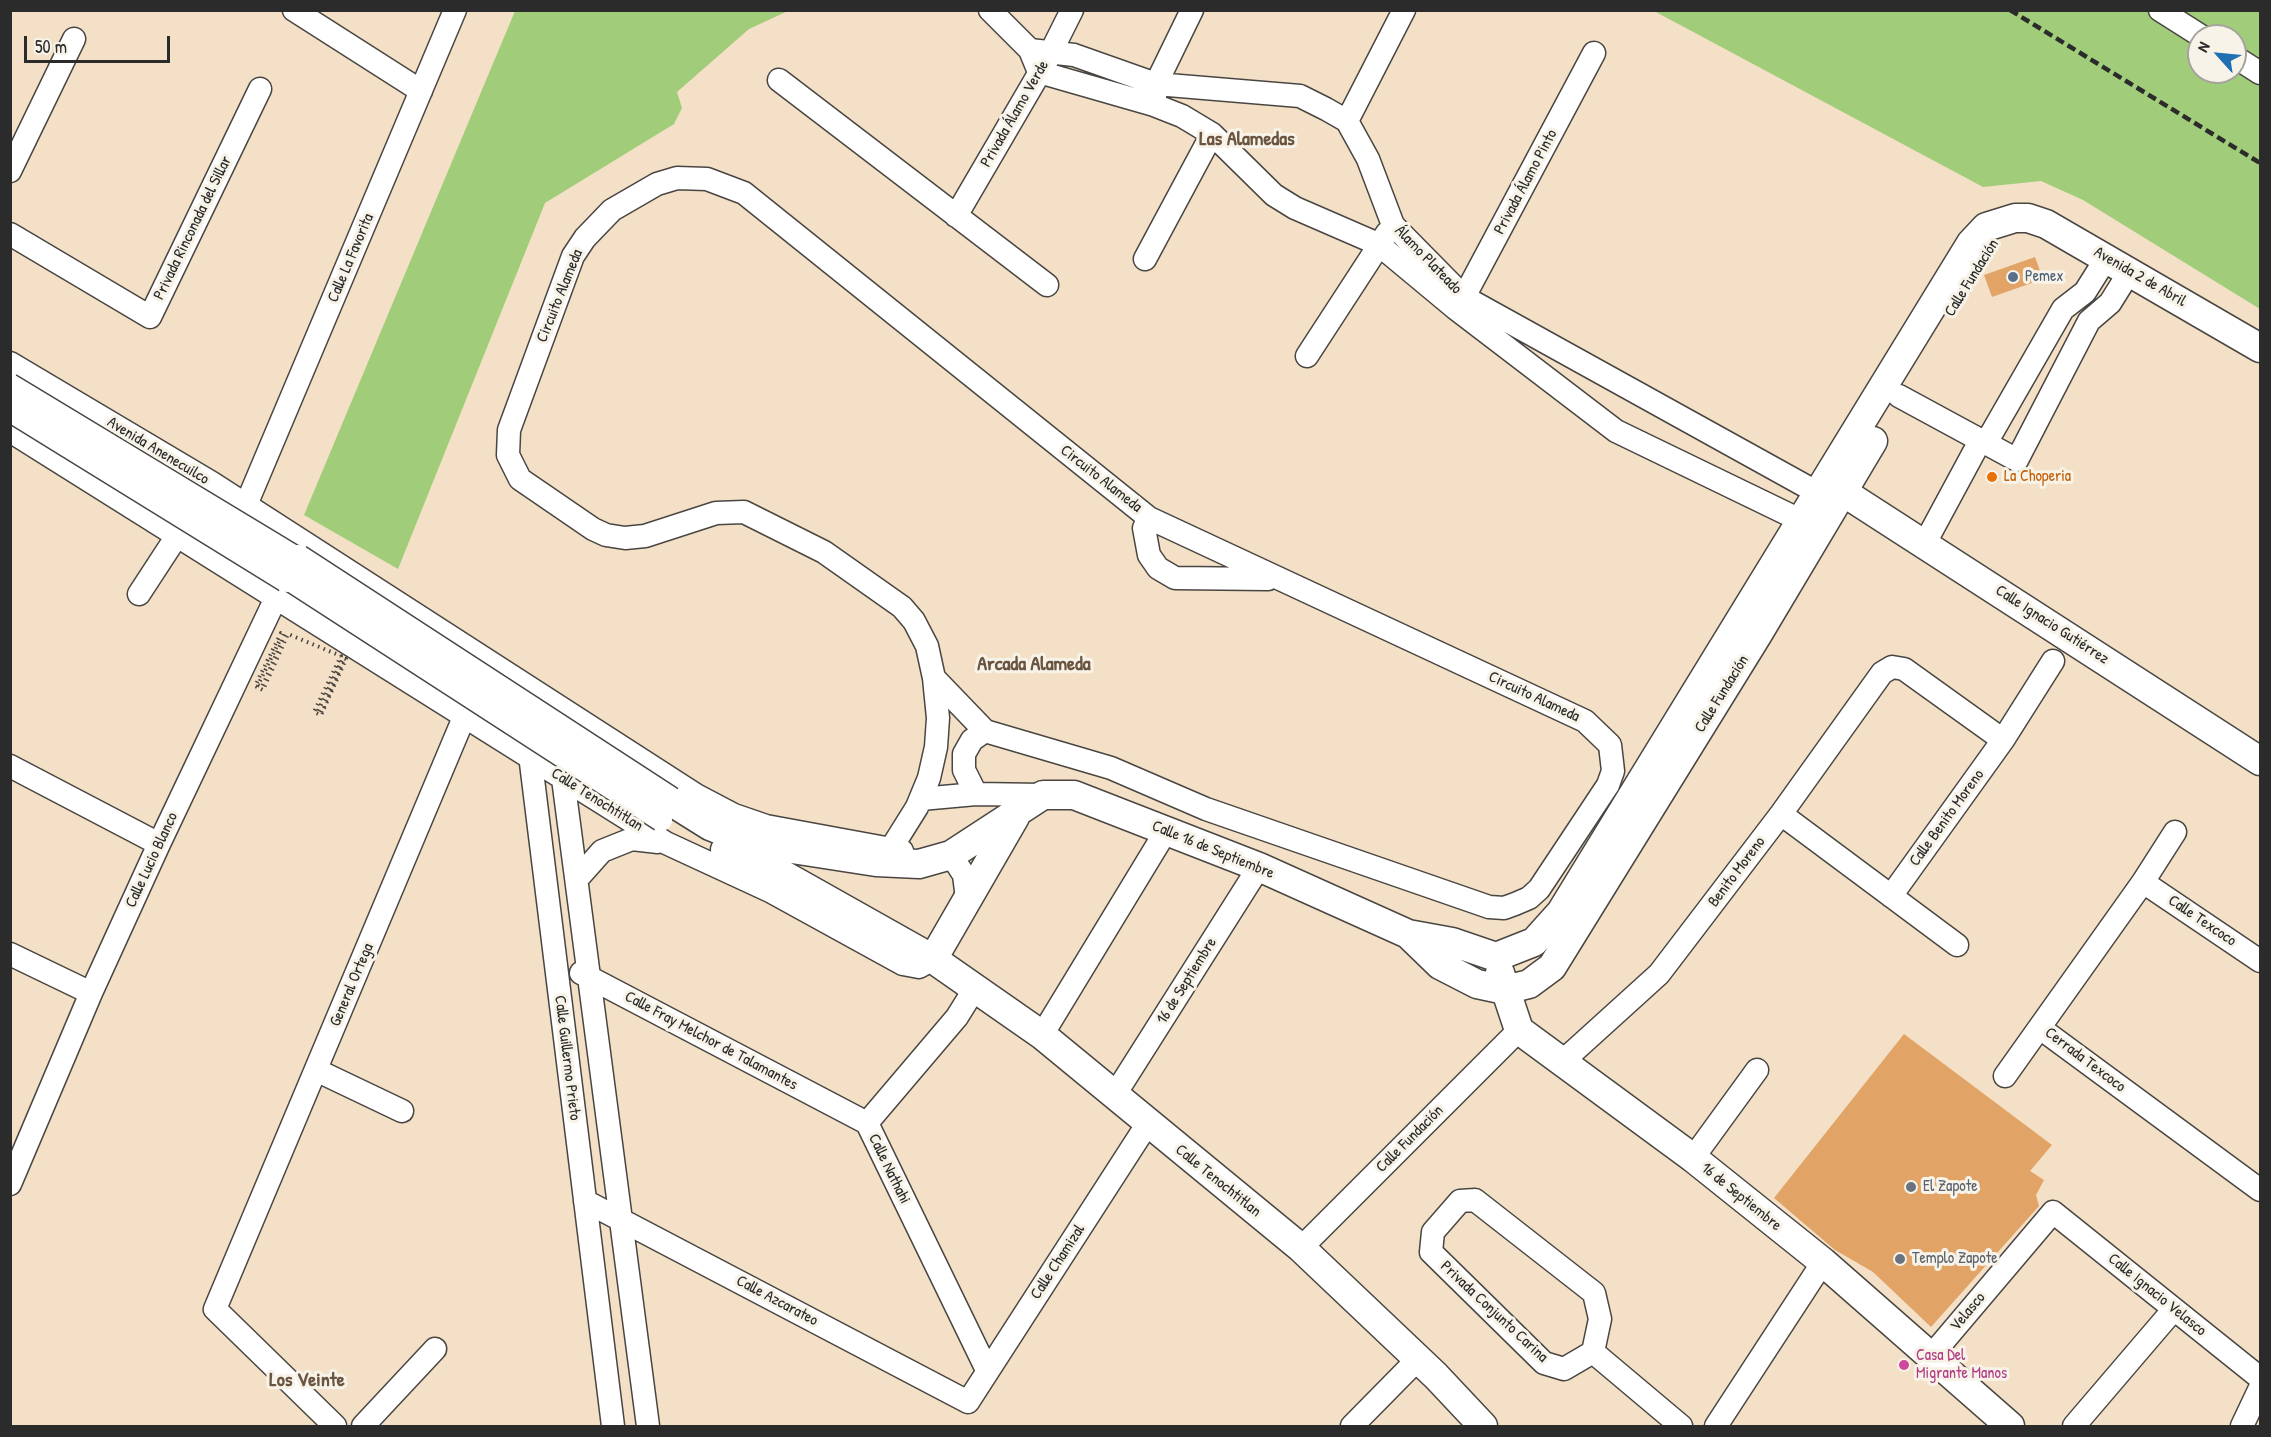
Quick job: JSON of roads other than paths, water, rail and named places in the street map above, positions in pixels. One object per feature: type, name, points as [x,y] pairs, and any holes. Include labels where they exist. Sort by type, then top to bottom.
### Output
[{"type":"main road","name":"Avenida 2 de Abril","points":[[2015,218],[2028,218],[2046,224],[2260,348]]},
{"type":"main road","name":"Calle Fundación","points":[[1496,957],[1534,942],[1561,912],[1889,396],[1992,243],[2015,218]]},
{"type":"main road","points":[[10,407],[291,569]]},
{"type":"main road","name":"Calle Fundación","points":[[1505,990],[1529,984],[1552,967],[1758,634],[1819,505]]},
{"type":"main road","name":"Calle Ignacio Gutiérrez","points":[[1819,505],[1925,543],[2260,761]]},
{"type":"main road","name":"Calle Tenochtitlan","points":[[291,569],[665,821],[782,874],[933,959],[1042,1035],[1301,1248],[1418,1359],[1483,1426]]},
{"type":"main road","points":[[665,821],[710,826],[753,843],[884,855],[919,864],[941,858],[1043,795]]},
{"type":"main road","name":"Calle 16 de Septiembre","points":[[1043,795],[1074,795],[1259,867],[1408,934]]},
{"type":"main road","points":[[933,959],[1017,812]]},
{"type":"main road","points":[[1408,934],[1452,942],[1496,957],[1520,1030]]},
{"type":"main road","points":[[1408,934],[1440,964],[1477,984],[1505,990]]},
{"type":"main road","name":"16 de Septiembre","points":[[1520,1030],[1693,1158],[1823,1262],[2010,1426]]},
{"type":"street","points":[[294,10],[421,92]]},
{"type":"street","name":"Calle La Favorita","points":[[246,505],[455,10]]},
{"type":"street","points":[[990,10],[1041,50],[1074,55],[1155,95]]},
{"type":"street","name":"Privada Álamo Verde","points":[[956,216],[1039,72],[1041,50],[1072,10]]},
{"type":"street","points":[[1155,95],[1192,10]]},
{"type":"street","points":[[1039,72],[1155,95],[1300,96],[1347,121],[1404,10]]},
{"type":"street","points":[[2160,10],[2187,27]]},
{"type":"street","points":[[10,171],[74,39]]},
{"type":"street","name":"Privada Álamo Pinto","points":[[1460,303],[1594,53]]},
{"type":"street","points":[[2247,65],[2260,73]]},
{"type":"street","points":[[779,80],[1047,285]]},
{"type":"street","name":"Privada Rinconada del Sillar","points":[[10,234],[150,317],[260,89]]},
{"type":"street","name":"Álamo Plateado","points":[[1155,95],[1182,116],[1212,134],[1274,195],[1295,208],[1378,244],[1460,303],[1616,430],[1819,505]]},
{"type":"street","name":"Álamo Plateado","points":[[1347,121],[1368,159],[1393,225],[1460,303],[1819,505]]},
{"type":"street","points":[[1145,259],[1212,134]]},
{"type":"street","name":"Circuito Alameda","points":[[884,855],[921,800],[936,747],[939,718],[927,646],[914,621],[902,607],[824,552],[757,516],[744,512],[716,513],[645,536],[625,538],[606,535],[593,529],[520,478],[508,454],[509,430],[573,256],[585,238],[612,210],[636,194],[677,178],[707,179],[744,193],[1149,518],[1585,721],[1611,745],[1613,771],[1608,784],[1549,875],[1529,898],[1504,908],[1472,903],[1206,809],[1111,768],[986,731],[934,678]]},
{"type":"street","points":[[1307,356],[1378,244],[1393,225]]},
{"type":"street","points":[[1925,543],[2063,309],[2118,264]]},
{"type":"street","points":[[1889,396],[2017,460],[2089,321],[2110,303],[2118,264]]},
{"type":"street","name":"Avenida Anenecuilco","points":[[10,363],[246,505],[291,569]]},
{"type":"street","name":"Avenida Anenecuilco","points":[[10,384],[291,569]]},
{"type":"street","points":[[10,430],[177,535],[291,569],[488,661],[696,795],[734,815],[884,855]]},
{"type":"street","points":[[139,594],[212,483]]},
{"type":"street","points":[[1758,634],[1758,615],[1809,527],[1819,505]]},
{"type":"street","points":[[1149,518],[1144,528],[1149,555],[1158,568],[1175,578],[1278,579]]},
{"type":"street","name":"Calle Tenochtitlan","points":[[291,569],[465,715],[562,779],[665,821]]},
{"type":"street","name":"Calle Lucio Blanco","points":[[10,1184],[17,1148],[291,569]]},
{"type":"street","name":"Calle Benito Moreno","points":[[1891,896],[2003,740],[2053,660]]},
{"type":"street","name":"General Ortega","points":[[335,1426],[215,1309],[488,661]]},
{"type":"street","name":"Benito Moreno","points":[[1563,1061],[1659,974],[1781,814],[1882,673],[1892,667],[1904,669],[2003,740]]},
{"type":"street","name":"Calle Guillermo Prieto","points":[[533,689],[529,757],[613,1426]]},
{"type":"street","name":"Calle Guillermo Prieto","points":[[565,709],[562,779],[578,878],[648,1426]]},
{"type":"street","points":[[976,794],[964,770],[964,754],[972,740],[986,731]]},
{"type":"street","points":[[10,766],[159,844]]},
{"type":"street","points":[[921,800],[976,794],[1043,795]]},
{"type":"street","points":[[1781,814],[1957,945]]},
{"type":"street","points":[[578,878],[602,851],[632,839],[665,821]]},
{"type":"street","points":[[1042,1035],[1166,831]]},
{"type":"street","name":"Cerrada Texcoco","points":[[2175,832],[2143,882],[2040,1028],[2260,1190]]},
{"type":"street","points":[[941,858],[964,875],[967,898]]},
{"type":"street","name":"16 de Septiembre","points":[[1114,1095],[1259,867]]},
{"type":"street","name":"Calle Texcoco","points":[[2143,882],[2260,961]]},
{"type":"street","points":[[10,954],[91,993]]},
{"type":"street","name":"Calle Fray Melchor de Talamantes","points":[[555,962],[590,978],[867,1123]]},
{"type":"street","name":"Calle Nathahi","points":[[975,988],[957,1017],[867,1123],[987,1370]]},
{"type":"street","points":[[2005,1076],[2040,1028]]},
{"type":"street","name":"Calle Fundación","points":[[1301,1248],[1520,1030]]},
{"type":"street","points":[[316,1070],[402,1111]]},
{"type":"street","points":[[1693,1158],[1756,1070]]},
{"type":"street","name":"Calle Chamizal","points":[[968,1402],[1148,1123]]},
{"type":"street","name":"Privada Conjunto Carina","points":[[1475,1200],[1594,1293],[1600,1319],[1593,1353],[1564,1369],[1544,1363],[1431,1252],[1432,1232],[1460,1201],[1475,1200]]},
{"type":"street","name":"Calle Azcarateo","points":[[585,1201],[968,1402]]},
{"type":"street","name":"Calle Ignacio Velasco","points":[[2053,1212],[2260,1378]]},
{"type":"street","name":"Velasco","points":[[1931,1356],[2053,1212]]},
{"type":"street","points":[[1716,1426],[1823,1262]]},
{"type":"street","points":[[2074,1426],[2174,1309]]},
{"type":"street","points":[[363,1426],[435,1349]]},
{"type":"street","points":[[1593,1353],[1681,1426]]},
{"type":"street","points":[[1352,1426],[1418,1359]]},
{"type":"street","points":[[2242,1426],[2260,1388]]},
{"type":"railway","points":[[2010,10],[2260,163]]},
{"type":"place","name":"Pemex","points":[[2013,277]]},
{"type":"place","name":"La Choperia","points":[[1992,477]]},
{"type":"place","name":"El Zapote","points":[[1911,1187]]},
{"type":"place","name":"Templo Zapote","points":[[1900,1259]]},
{"type":"place","name":"Casa Del Migrante Manos","points":[[1904,1365]]},
{"type":"district","name":"Las Alamedas","points":[[1247,140]]},
{"type":"district","name":"Arcada Alameda","points":[[1034,665]]},
{"type":"district","name":"Los Veinte","points":[[307,1381]]}]
